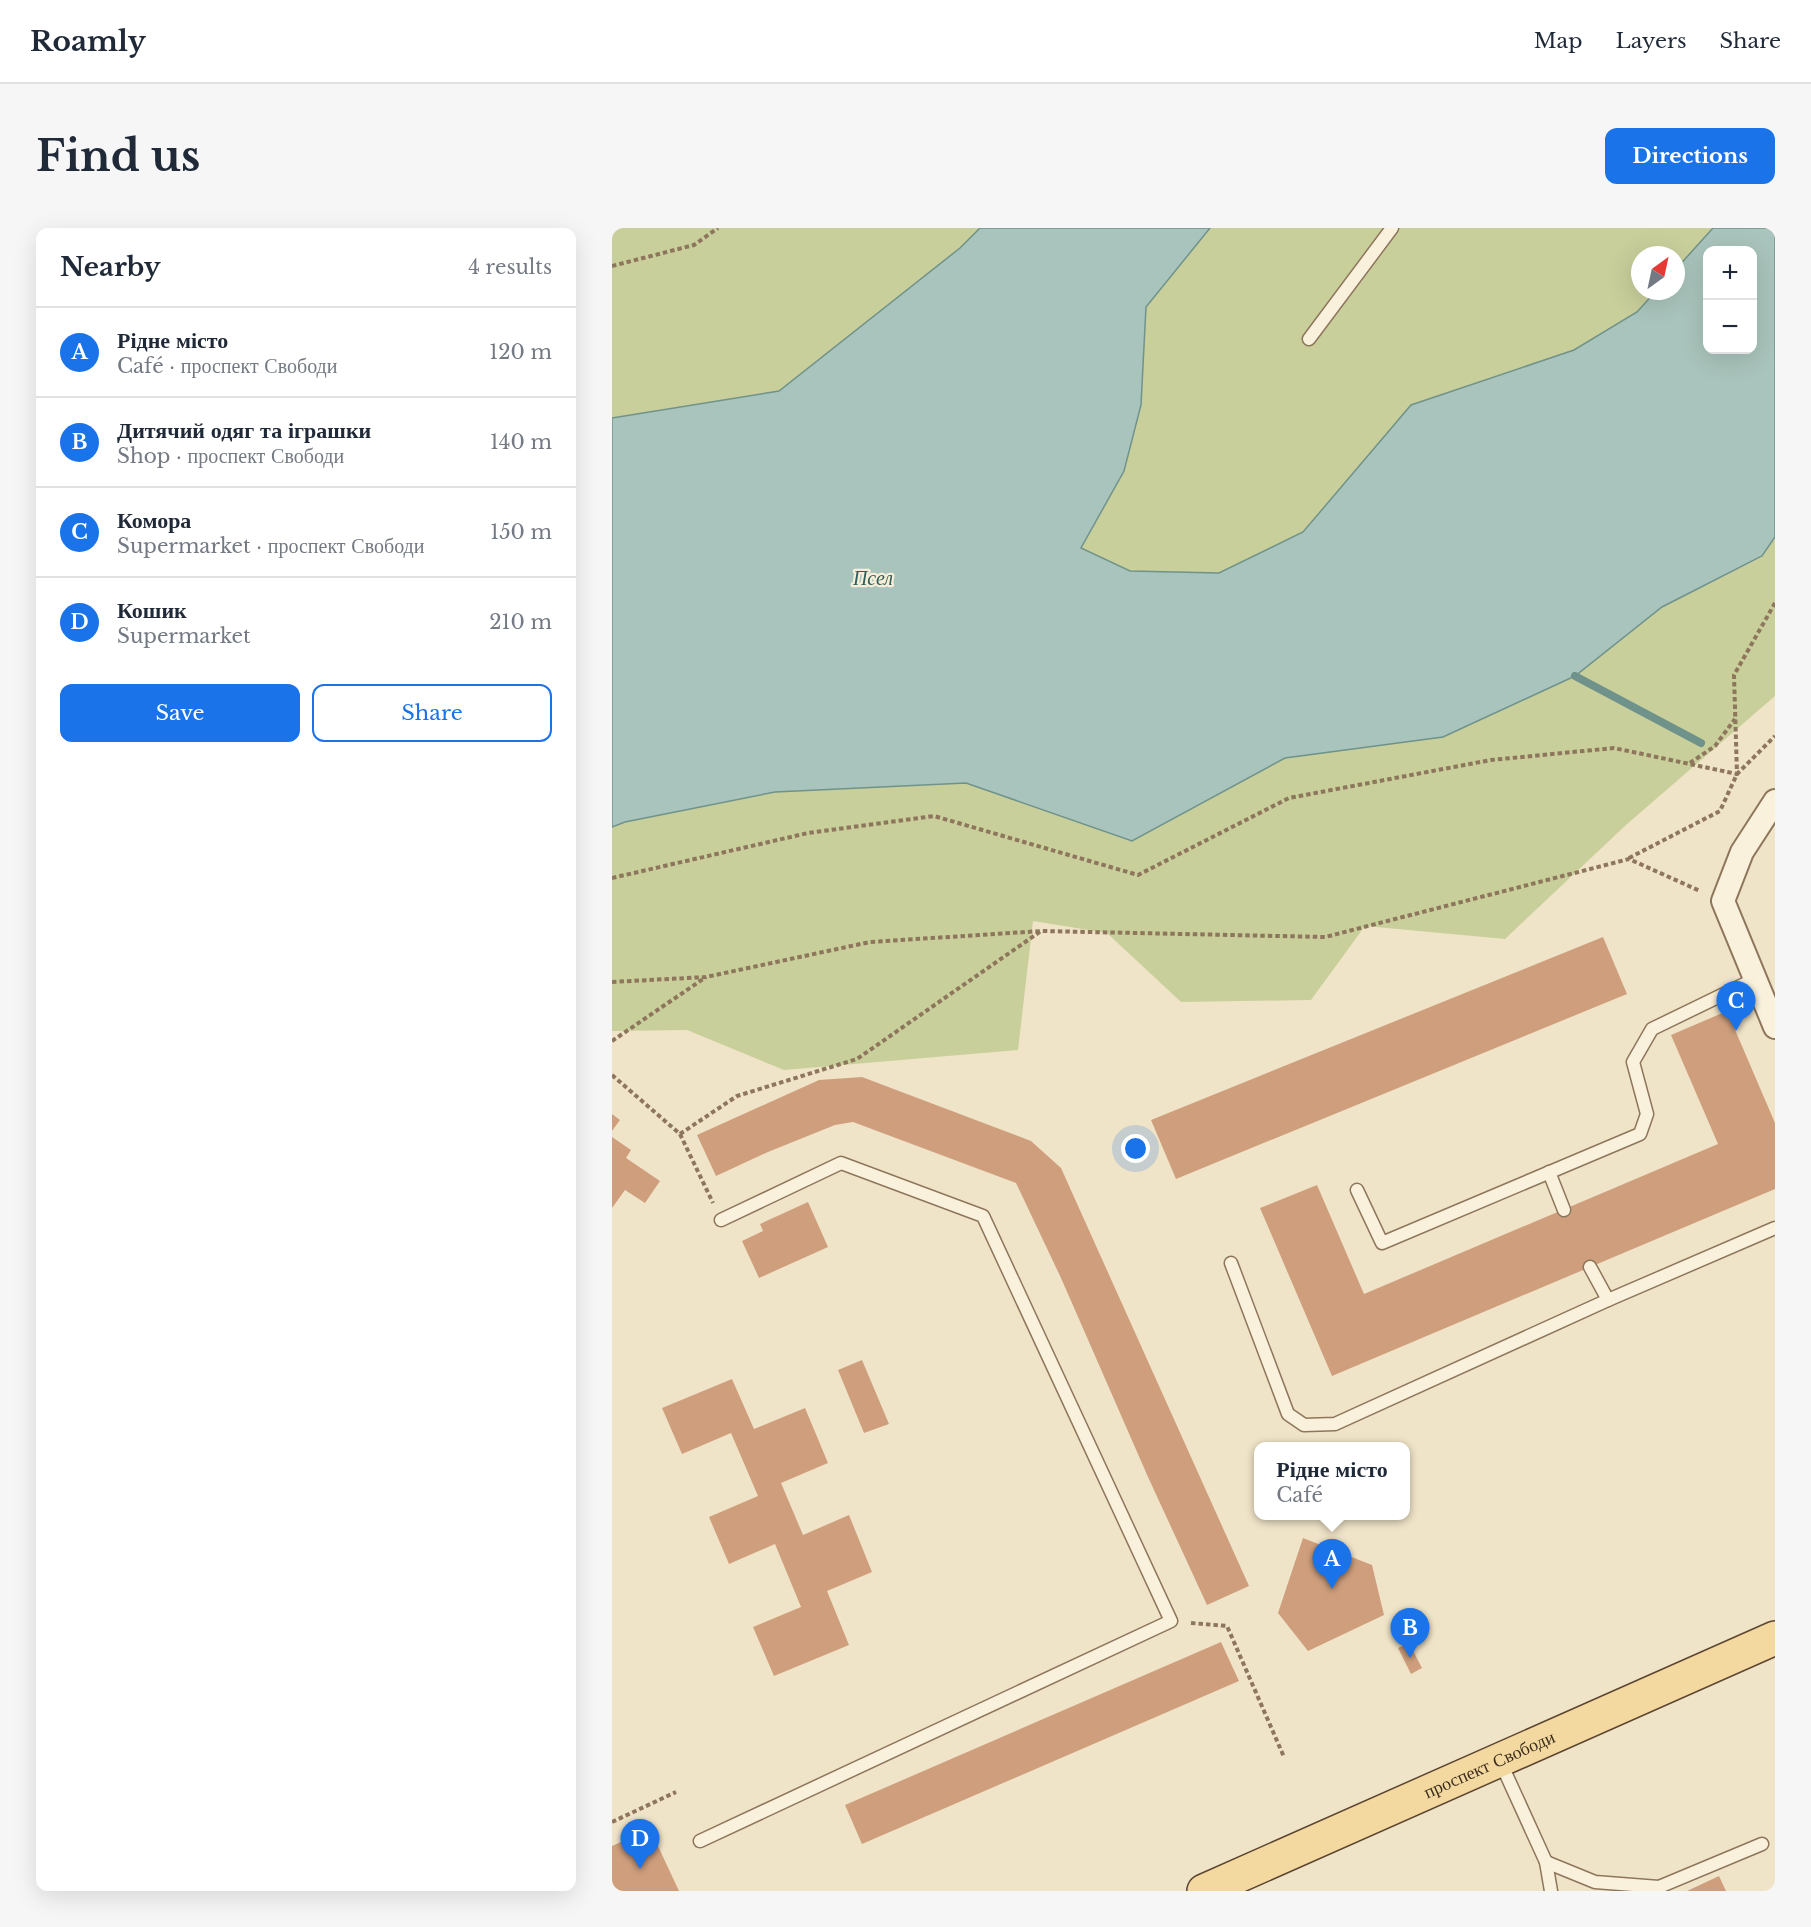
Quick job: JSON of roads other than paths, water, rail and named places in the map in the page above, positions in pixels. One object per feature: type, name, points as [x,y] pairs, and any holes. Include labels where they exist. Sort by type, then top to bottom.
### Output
[{"type":"main road","name":"проспект Свободи","points":[[1204,1891],[1775,1638]]},
{"type":"street","points":[[1775,801],[1742,852],[1723,901],[1775,1027]]},
{"type":"lane","points":[[1309,339],[1392,228]]},
{"type":"lane","points":[[1357,1190],[1382,1243],[1640,1134],[1647,1113],[1633,1062],[1652,1029],[1755,979]]},
{"type":"lane","points":[[700,1841],[1171,1621],[983,1216],[841,1164],[721,1220]]},
{"type":"lane","points":[[1549,1172],[1564,1210]]},
{"type":"lane","points":[[1231,1263],[1288,1414],[1304,1425],[1335,1424],[1608,1300],[1775,1228]]},
{"type":"lane","points":[[1590,1267],[1608,1300]]},
{"type":"lane","points":[[1499,1760],[1546,1862],[1551,1891]]},
{"type":"lane","points":[[1546,1862],[1595,1882],[1649,1889],[1659,1887],[1762,1844]]},
{"type":"water","name":"Псел","points":[[980,228],[1210,228],[1146,307],[1141,405],[1124,471],[1081,548],[1130,571],[1219,573],[1303,532],[1411,405],[1574,350],[1637,312],[1648,300],[1685,300],[1685,259],[1713,228],[1775,228],[1775,537],[1762,556],[1662,607],[1575,676],[1443,737],[1285,758],[1132,841],[966,783],[775,792],[625,822],[612,827],[612,418],[779,391],[960,248]]},
{"type":"waterway","points":[[1575,676],[1701,743]]},
{"type":"place","name":"Комора","points":[[1736,1031]]},
{"type":"place","name":"Рідне місто","points":[[1332,1589]]},
{"type":"place","name":"Дитячий одяг та іграшки","points":[[1410,1658]]},
{"type":"place","name":"Кошик","points":[[640,1869]]}]
